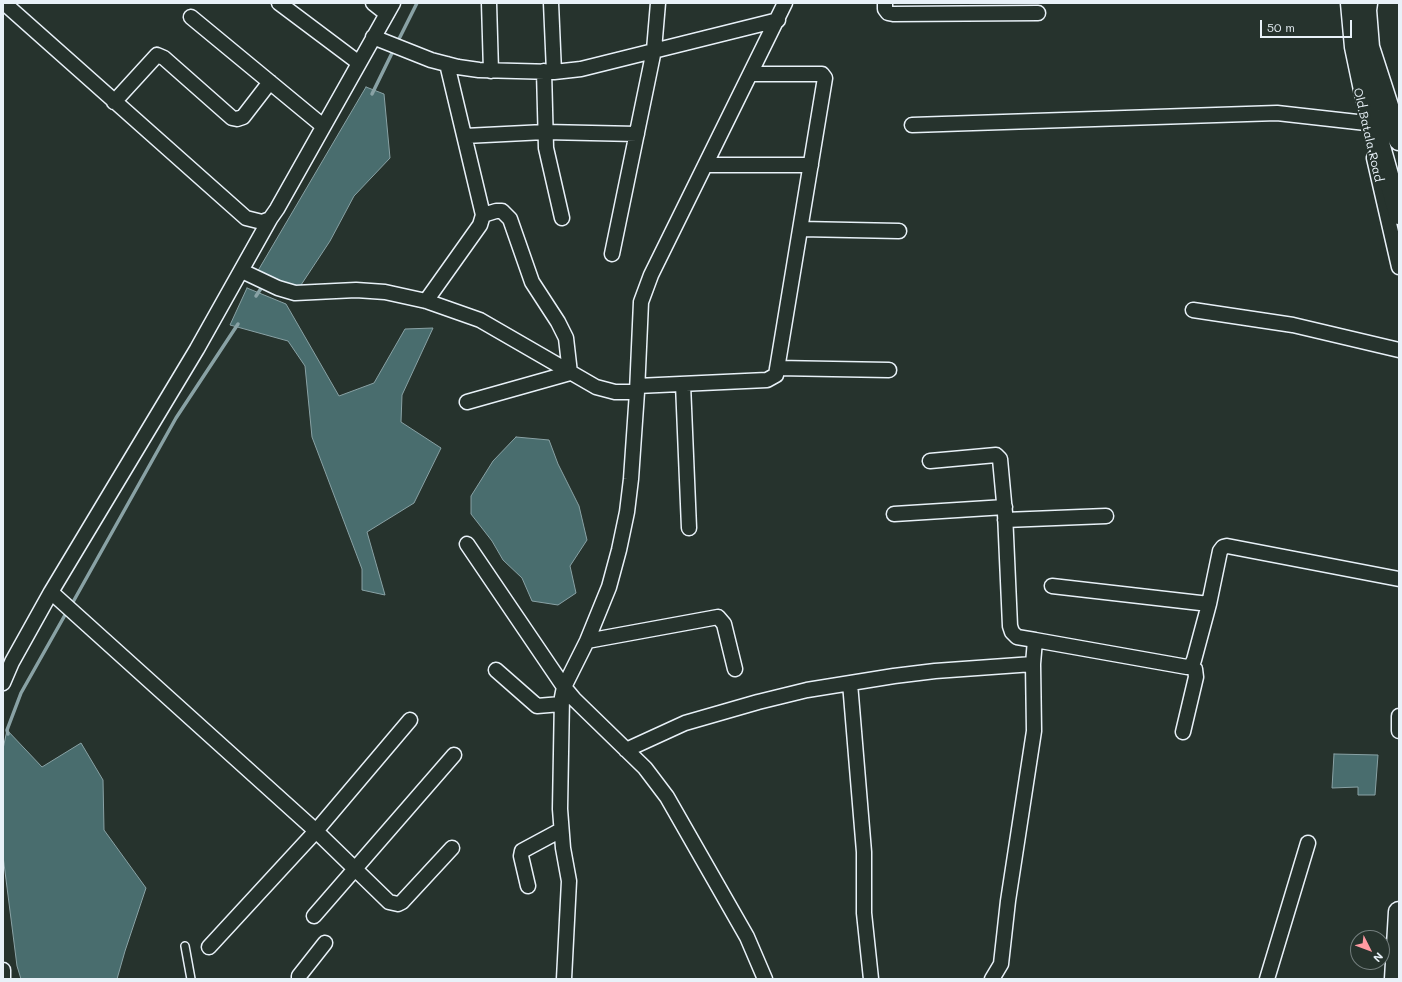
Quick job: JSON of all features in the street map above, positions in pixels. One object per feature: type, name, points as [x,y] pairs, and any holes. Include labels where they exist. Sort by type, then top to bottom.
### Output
[{"type":"main road","points":[[1351,3],[1356,47],[1364,90],[1399,214]]},
{"type":"main road","points":[[1367,3],[1366,10],[1369,47],[1399,140]]},
{"type":"main road","points":[[1395,979],[1399,912]]},
{"type":"street","points":[[4,3],[246,218],[262,222],[270,218]]},
{"type":"street","points":[[279,3],[358,63]]},
{"type":"street","points":[[3,683],[12,662],[51,592],[242,271],[270,218],[390,8],[373,3]]},
{"type":"street","points":[[489,3],[491,70]]},
{"type":"street","points":[[551,3],[549,72],[545,132],[548,159],[562,218]]},
{"type":"street","points":[[612,254],[654,50],[658,3]]},
{"type":"street","points":[[564,979],[569,882],[561,830],[561,704],[564,687],[587,641],[612,576],[625,519],[631,479],[640,314],[645,289],[785,3]]},
{"type":"street","points":[[885,3],[885,9],[888,13],[893,14],[1038,13]]},
{"type":"street","name":"Old Batala Road","points":[[1343,3],[1356,83],[1399,267]]},
{"type":"street","points":[[191,17],[323,126]]},
{"type":"street","points":[[373,37],[447,64],[470,70],[549,72],[581,69],[778,20]]},
{"type":"street","points":[[114,102],[157,55],[164,58],[232,118],[236,119],[243,116],[270,82]]},
{"type":"street","points":[[426,301],[480,225],[483,215],[447,64]]},
{"type":"street","points":[[242,271],[278,288],[295,292],[356,290],[385,292],[426,301],[480,320],[587,383],[605,390],[767,380],[772,378],[777,368],[825,78],[822,74],[751,74]]},
{"type":"street","points":[[912,125],[1277,113],[1366,124]]},
{"type":"street","points":[[465,136],[545,132],[637,134]]},
{"type":"street","points":[[706,165],[811,165]]},
{"type":"street","points":[[483,215],[496,211],[502,212],[510,219],[532,282],[558,322],[566,338],[570,373]]},
{"type":"street","points":[[801,229],[899,231]]},
{"type":"street","points":[[1193,310],[1293,325],[1399,350]]},
{"type":"street","points":[[777,368],[889,370]]},
{"type":"street","points":[[468,402],[570,373]]},
{"type":"street","points":[[683,384],[689,528]]},
{"type":"street","points":[[930,461],[998,456],[1000,459],[1005,514],[1010,626],[1014,635],[1035,640],[1190,666],[1195,669],[1196,677],[1183,732]]},
{"type":"street","points":[[894,514],[1106,516]]},
{"type":"street","points":[[467,544],[564,687],[574,699],[645,768],[667,797],[747,937],[765,979]]},
{"type":"street","points":[[1190,666],[1194,660],[1209,604],[1220,551],[1223,547],[1227,546],[1399,579]]},
{"type":"street","points":[[1052,586],[1209,604]]},
{"type":"street","points":[[51,592],[316,831],[389,902],[398,904],[402,902],[452,848]]},
{"type":"street","points":[[587,641],[718,617],[724,624],[735,669]]},
{"type":"street","points":[[992,979],[1001,964],[1008,901],[1034,731],[1033,664],[1035,640]]},
{"type":"street","points":[[626,750],[685,723],[765,700],[850,683],[936,671],[1033,664]]},
{"type":"street","points":[[496,670],[534,704],[540,706],[561,704]]},
{"type":"street","points":[[850,683],[864,852],[864,913],[871,979]]},
{"type":"street","points":[[1399,716],[1399,731]]},
{"type":"street","points":[[209,947],[316,831],[410,720]]},
{"type":"street","points":[[314,916],[454,755]]},
{"type":"street","points":[[528,886],[520,856],[522,851],[561,830]]},
{"type":"street","points":[[1267,979],[1308,843]]},
{"type":"street","points":[[299,979],[299,976],[325,943]]},
{"type":"street","points":[[3,970],[3,979]]},
{"type":"lane","points":[[185,946],[191,979]]},
{"type":"water","points":[[366,87],[384,94],[390,158],[354,196],[330,241],[299,288],[256,274]]},
{"type":"water","points":[[247,288],[286,304],[339,396],[374,383],[405,329],[433,328],[402,395],[401,422],[441,448],[414,503],[367,532],[385,595],[362,590],[362,569],[312,437],[305,366],[288,341],[230,325]]},
{"type":"water","points":[[516,437],[549,440],[558,464],[579,506],[587,540],[570,566],[576,593],[558,605],[532,601],[522,578],[503,560],[492,541],[471,514],[471,496],[493,461]]},
{"type":"water","points":[[7,730],[42,767],[81,743],[103,780],[104,830],[146,888],[117,979],[21,979],[17,966],[3,856],[3,749]]},
{"type":"water","points":[[1334,754],[1378,755],[1375,795],[1358,795],[1358,787],[1332,788]]},
{"type":"waterway","points":[[398,41],[417,3]]},
{"type":"waterway","points":[[372,94],[393,51]]},
{"type":"waterway","points":[[256,296],[262,287]]},
{"type":"waterway","points":[[73,602],[176,418],[238,324]]},
{"type":"waterway","points":[[8,734],[7,730],[21,693],[65,615]]}]
